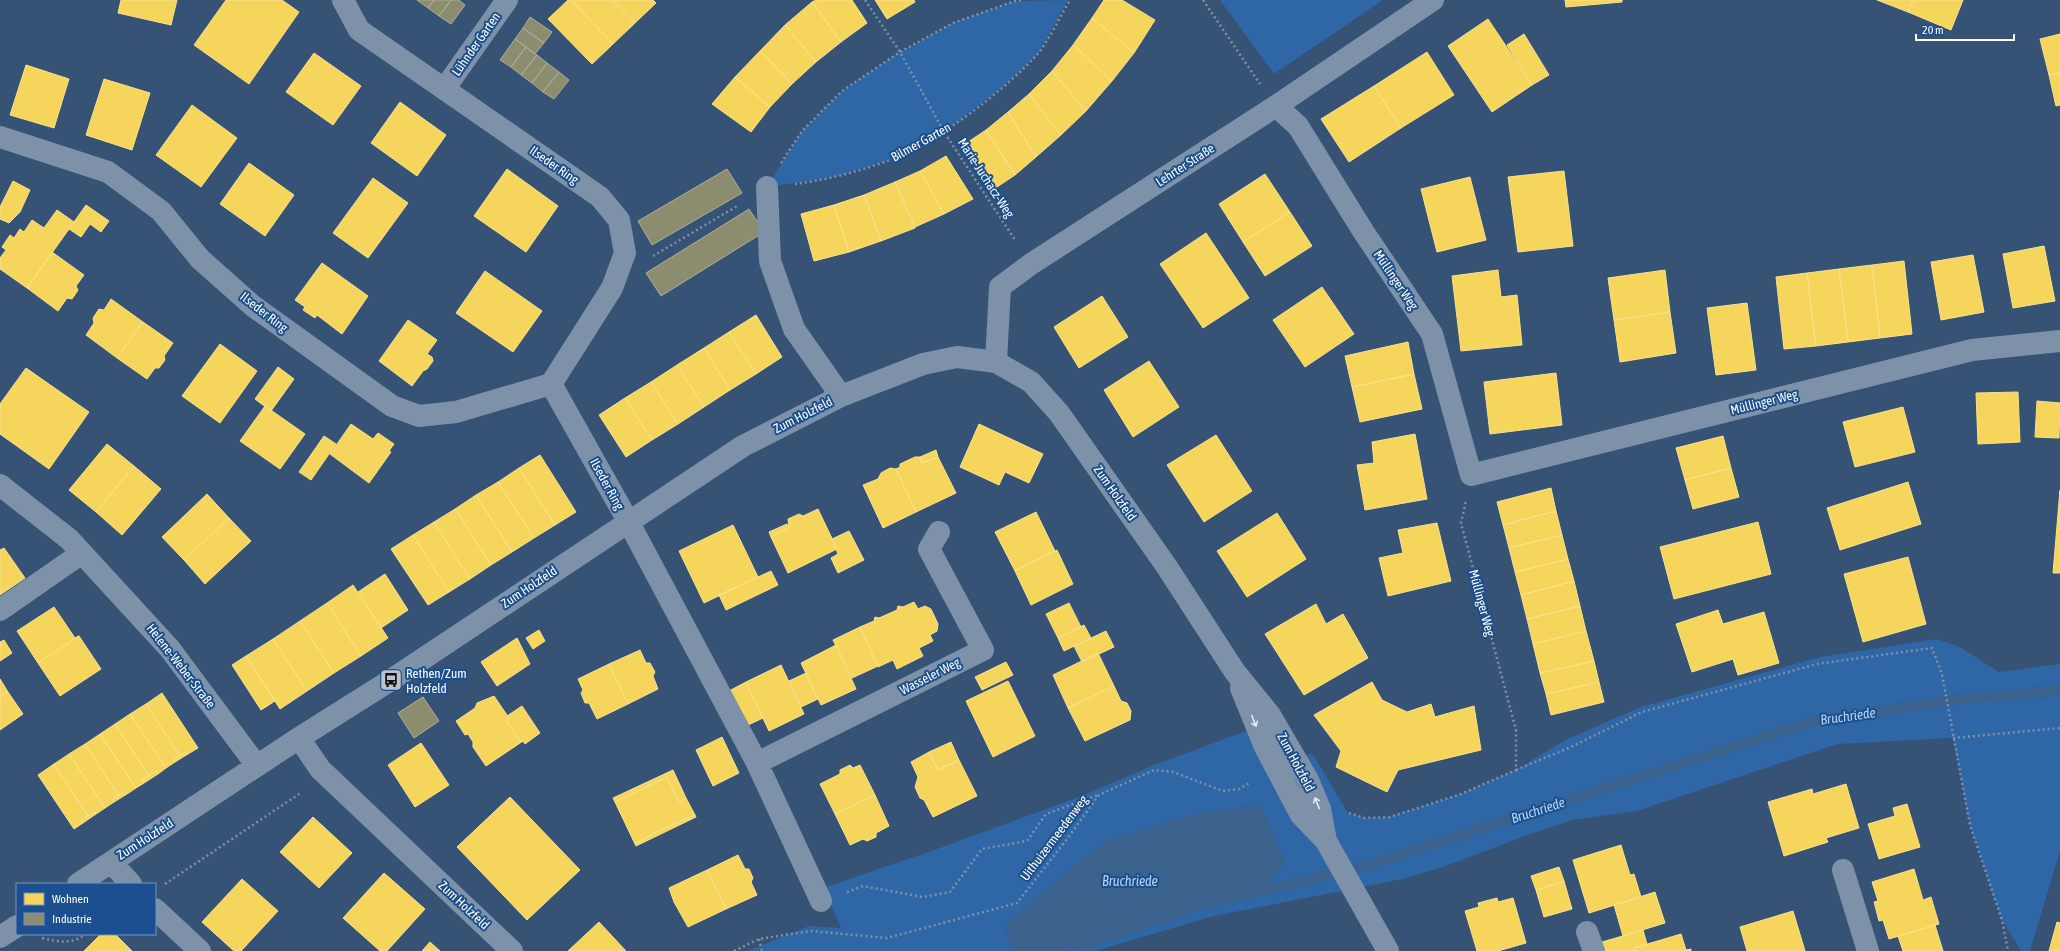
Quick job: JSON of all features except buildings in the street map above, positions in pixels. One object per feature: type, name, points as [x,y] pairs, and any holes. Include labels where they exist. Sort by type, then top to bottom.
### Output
[{"type":"street","name":"Ilseder Ring","points":[[343,0],[359,30],[445,88],[600,197],[619,220],[625,253]]},
{"type":"street","name":"Lühnder Garten","points":[[445,88],[507,0]]},
{"type":"street","name":"Lehrter Straße","points":[[996,362],[1000,287],[1031,264],[1276,106],[1433,0]]},
{"type":"street","name":"Müllinger Weg","points":[[1276,106],[1298,126],[1363,231],[1432,334],[1471,475],[1972,350],[2060,341]]},
{"type":"street","name":"Ilseder Ring","points":[[0,137],[108,172],[161,211],[200,259],[253,306],[392,406],[420,416],[456,412],[551,384],[628,521]]},
{"type":"street","points":[[767,187],[770,260],[794,328],[841,396]]},
{"type":"street","points":[[551,384],[612,288],[625,253]]},
{"type":"street","name":"Zum Holzfeld","points":[[80,883],[299,738],[391,680],[742,446],[841,396],[923,364],[957,357],[996,362],[1031,382],[1059,413],[1167,567],[1235,672],[1270,714],[1308,780],[1320,809],[1326,841]]},
{"type":"street","name":"Helene-Weber-Straße","points":[[0,485],[69,539],[170,649],[257,766]]},
{"type":"street","points":[[628,521],[756,763],[821,901]]},
{"type":"street","name":"Wasseler Weg","points":[[756,763],[983,650],[929,549],[940,532]]},
{"type":"street","points":[[0,610],[82,553]]},
{"type":"street","name":"Zum Holzfeld","points":[[1235,672],[1254,721],[1301,815],[1326,841],[1388,951]]},
{"type":"street","name":"Zum Holzfeld","points":[[299,738],[320,769],[512,951]]},
{"type":"street","name":"Zum Holzfeld","points":[[111,862],[130,883]]},
{"type":"street","points":[[1843,870],[1868,951]]},
{"type":"street","points":[[156,909],[200,951]]},
{"type":"street","points":[[0,937],[16,927]]},
{"type":"path","name":"Marie-Juchacz-Weg","points":[[865,0],[900,52],[944,132],[1031,264]]},
{"type":"path","name":"Bilmer Garten","points":[[767,187],[802,131],[842,91],[900,52],[953,23],[1022,0]]},
{"type":"path","name":"Bilmer Garten","points":[[625,253],[654,256],[767,187],[834,177],[887,161],[944,132],[998,90],[1038,54],[1070,0]]},
{"type":"path","points":[[1203,0],[1276,106]]},
{"type":"path","name":"Müllinger Weg","points":[[1471,475],[1461,523],[1516,730],[1516,770]]},
{"type":"path","points":[[1345,808],[1348,813],[1365,818],[1390,817],[1461,794],[1571,747],[1642,712],[1817,664],[1932,648],[1942,674],[1970,825],[2002,920],[2008,951]]},
{"type":"path","points":[[1953,738],[2060,728]]},
{"type":"path","points":[[160,887],[307,789],[320,769]]},
{"type":"path","name":"Uithuizermeedenweg","points":[[734,951],[759,939],[811,931],[887,938],[1017,903],[1067,840],[1099,795],[1154,770],[1173,772],[1223,791],[1239,789],[1277,769]]},
{"type":"path","points":[[821,901],[863,886],[923,897],[950,892],[982,850],[1027,841],[1046,814],[1099,795]]},
{"type":"path","points":[[38,937],[58,942],[76,941],[85,935]]},
{"type":"path","points":[[759,939],[762,951]]},
{"type":"shaded area","points":[[1068,0],[1038,54],[999,90],[944,132],[887,161],[834,177],[767,187],[802,131],[842,91],[900,52],[953,23],[1015,1]]},
{"type":"shaded area","points":[[1220,0],[1383,0],[1274,74]]},
{"type":"shaded area","points":[[1937,639],[1960,647],[1999,672],[2060,664],[2060,851],[2030,951],[2021,951],[2002,920],[1970,825],[1953,738],[1838,744],[1637,811],[1573,820],[1525,836],[1446,866],[1403,879],[1214,916],[1095,951],[747,951],[809,926],[841,928],[823,888],[937,849],[1084,795],[1154,765],[1246,731],[1296,759],[1312,753],[1348,813],[1365,818],[1390,817],[1461,794],[1516,770],[1565,740],[1641,707],[1820,657]]},
{"type":"water","name":"Bruchriede","points":[[1261,805],[1285,863],[1262,891],[1191,908],[1091,942],[1016,951],[1003,928],[1045,890],[1107,840],[1197,813]]},
{"type":"waterway","name":"Bruchriede","points":[[1021,951],[1091,942],[1191,908],[1365,866],[1813,721],[1955,700],[2060,690]]},
{"type":"place","name":"Rethen/Zum Holzfeld","points":[[391,680]]}]
